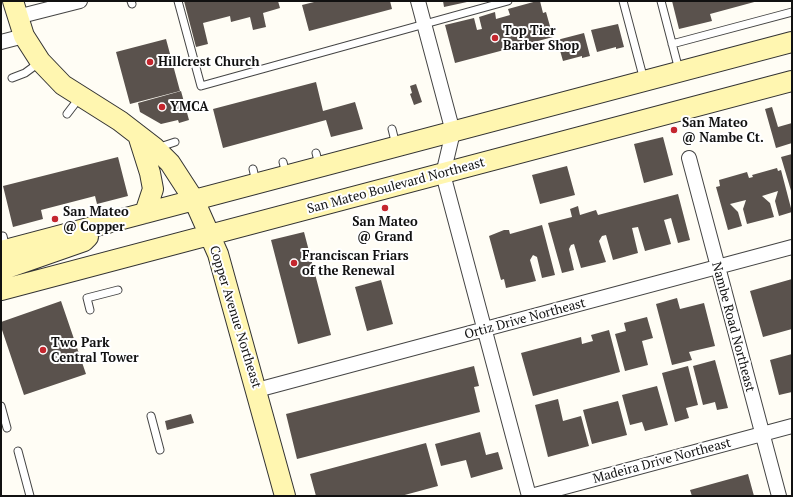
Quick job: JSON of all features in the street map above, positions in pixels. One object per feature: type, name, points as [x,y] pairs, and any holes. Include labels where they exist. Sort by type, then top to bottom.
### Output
[{"type":"main road","name":"Copper Avenue Northeast","points":[[15,9],[24,36],[40,61],[63,85],[80,97],[120,120],[155,148],[170,163],[194,200],[218,254],[257,390],[285,496]]},
{"type":"main road","points":[[4,245],[96,226],[194,200],[255,177],[394,138],[453,132],[792,42]]},
{"type":"main road","name":"San Mateo Boulevard Northeast","points":[[1,290],[792,81]]},
{"type":"main road","points":[[138,135],[150,173],[152,190],[145,213]]},
{"type":"main road","points":[[1,270],[84,241],[96,226]]},
{"type":"street","points":[[15,9],[80,1]]},
{"type":"street","points":[[418,1],[453,132],[443,174],[530,496]]},
{"type":"street","points":[[1,42],[24,36]]},
{"type":"street","name":"Nambe Road Northeast","points":[[689,158],[779,496]]},
{"type":"street","name":"Ortiz Drive Northeast","points":[[257,390],[792,247]]},
{"type":"street","name":"Madeira Drive Northeast","points":[[530,496],[792,426]]},
{"type":"lane","points":[[178,1],[201,86],[267,71],[330,53],[386,32],[424,24],[508,1]]},
{"type":"lane","points":[[623,1],[645,82]]},
{"type":"lane","points":[[661,1],[680,72]]},
{"type":"lane","points":[[672,44],[792,12]]},
{"type":"lane","points":[[177,27],[185,25]]},
{"type":"lane","points":[[12,78],[25,73],[40,61]]},
{"type":"lane","points":[[67,114],[80,97]]},
{"type":"lane","points":[[155,148],[176,142]]},
{"type":"lane","points":[[90,310],[87,298],[118,290]]},
{"type":"lane","points":[[1,406],[7,428]]},
{"type":"lane","points":[[151,416],[160,450]]},
{"type":"lane","points":[[18,451],[30,496]]},
{"type":"building","points":[[184,1],[278,1],[280,8],[263,13],[266,27],[253,30],[250,17],[231,22],[230,16],[203,23],[208,44],[196,47]]},
{"type":"building","points":[[318,1],[390,1],[392,9],[309,31],[302,5]]},
{"type":"building","points":[[443,1],[467,1],[467,2],[444,7]]},
{"type":"building","points":[[540,1],[543,13],[546,12],[553,37],[455,63],[445,25],[474,18],[477,30],[482,29],[479,17],[495,12],[496,19],[510,15],[508,9]]},
{"type":"building","points":[[672,1],[758,1],[710,14],[712,21],[679,29]]},
{"type":"building","points":[[618,24],[624,47],[616,49],[616,47],[597,52],[591,30]]},
{"type":"building","points":[[584,33],[590,56],[582,58],[582,56],[563,61],[557,40]]},
{"type":"building","points":[[166,39],[180,91],[130,104],[116,52]]},
{"type":"building","points":[[316,82],[323,111],[355,102],[363,129],[331,137],[326,120],[223,148],[213,109]]},
{"type":"building","points":[[416,84],[422,102],[414,105],[410,94],[412,93],[410,86]]},
{"type":"building","name":"YMCA","points":[[181,91],[189,120],[179,123],[178,120],[161,124],[140,112],[138,103]]},
{"type":"building","points":[[772,107],[778,127],[792,123],[792,143],[776,148],[765,109]]},
{"type":"building","points":[[663,137],[673,175],[644,183],[634,144]]},
{"type":"building","points":[[792,154],[792,194],[781,157]]},
{"type":"building","points":[[118,157],[128,196],[97,204],[95,196],[41,210],[43,219],[13,227],[3,186]]},
{"type":"building","points":[[567,166],[575,195],[540,204],[532,175]]},
{"type":"building","points":[[777,168],[778,171],[781,170],[792,212],[779,216],[775,201],[778,191],[762,196],[770,203],[774,217],[747,224],[743,209],[746,200],[730,204],[738,212],[742,226],[728,230],[716,187],[720,186],[719,180],[747,172],[749,178],[753,177],[752,175]]},
{"type":"building","points":[[678,194],[690,240],[678,243],[671,218],[664,220],[671,244],[645,251],[638,227],[632,228],[638,253],[613,260],[606,235],[602,236],[599,241],[606,262],[581,268],[574,244],[571,245],[569,249],[574,270],[562,273],[548,223],[572,217],[570,209],[578,206],[580,215],[596,210],[598,215]]},
{"type":"building","points":[[542,225],[555,275],[542,278],[537,257],[533,255],[530,260],[536,281],[506,288],[504,279],[501,280],[489,236],[504,230],[509,230],[510,234]]},
{"type":"building","points":[[304,232],[331,335],[298,344],[271,240]]},
{"type":"building","points":[[792,279],[792,329],[763,337],[750,291]]},
{"type":"building","points":[[381,280],[393,324],[367,331],[355,287]]},
{"type":"building","points":[[677,298],[680,309],[704,303],[715,346],[689,352],[692,360],[672,365],[656,304]]},
{"type":"building","name":"Two Park Central Tower","points":[[61,301],[86,374],[24,395],[1,327],[1,322]]},
{"type":"building","points":[[647,317],[653,338],[642,341],[648,365],[625,371],[615,334],[626,331],[624,323]]},
{"type":"building","points":[[609,330],[620,372],[533,396],[521,353],[581,337],[582,344],[593,341],[591,335]]},
{"type":"building","points":[[792,354],[792,392],[779,395],[770,360]]},
{"type":"building","points":[[715,360],[728,408],[717,410],[715,402],[703,405],[693,366]]},
{"type":"building","points":[[474,366],[479,386],[474,387],[480,412],[297,459],[286,414]]},
{"type":"building","points":[[688,366],[698,405],[686,408],[689,418],[675,422],[662,373]]},
{"type":"building","points":[[657,386],[668,425],[645,431],[642,422],[630,425],[622,395]]},
{"type":"building","points":[[558,399],[563,421],[581,416],[589,446],[548,457],[535,405]]},
{"type":"building","points":[[618,401],[627,435],[592,444],[583,410]]},
{"type":"building","points":[[191,414],[194,423],[167,430],[165,421]]},
{"type":"building","points":[[480,432],[486,455],[498,452],[503,469],[471,478],[466,460],[441,466],[435,444]]},
{"type":"building","points":[[426,443],[438,486],[401,496],[316,496],[310,474]]},
{"type":"building","points":[[748,474],[754,496],[692,496],[690,490]]},
{"type":"place","name":"Top Tier Barber Shop","points":[[495,38]]},
{"type":"place","name":"Hillcrest Church","points":[[150,62]]},
{"type":"place","name":"YMCA","points":[[162,107]]},
{"type":"place","name":"San Mateo @ Nambe Ct.","points":[[674,130]]},
{"type":"place","name":"San Mateo @ Grand","points":[[385,208]]},
{"type":"place","name":"San Mateo @ Copper","points":[[55,219]]},
{"type":"place","name":"Franciscan Friars of the Renewal","points":[[294,263]]},
{"type":"place","name":"Two Park Central Tower","points":[[43,350]]}]
